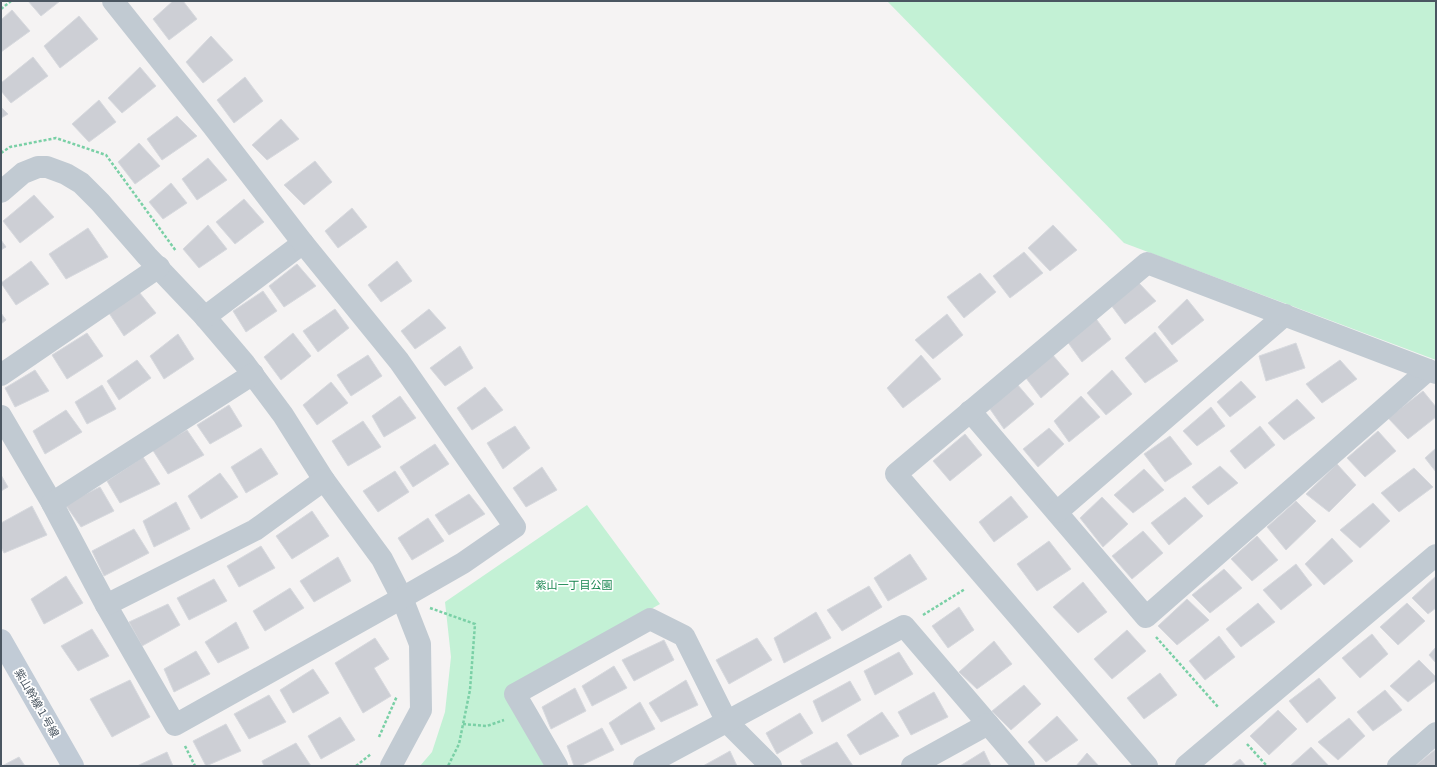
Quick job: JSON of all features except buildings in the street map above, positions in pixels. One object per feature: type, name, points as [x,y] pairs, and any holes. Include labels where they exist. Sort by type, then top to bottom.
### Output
[{"type":"street","points":[[1,416],[52,503],[106,605],[175,725],[402,598],[462,563],[515,527],[399,361],[113,1]]},
{"type":"street","points":[[1,192],[23,173],[38,167],[47,167],[66,174],[81,183],[205,317],[253,374],[283,415],[324,480],[382,560],[402,598],[420,644],[421,710],[391,766]]},
{"type":"street","points":[[205,317],[303,242]]},
{"type":"street","points":[[970,410],[1146,617],[1432,372],[1147,263],[970,410],[896,474],[1147,766]]},
{"type":"street","points":[[1,375],[158,267]]},
{"type":"street","points":[[1057,512],[1285,315]]},
{"type":"street","points":[[52,503],[253,374]]},
{"type":"street","points":[[106,605],[255,530],[324,480]]},
{"type":"street","points":[[1186,766],[1436,555]]},
{"type":"street","points":[[557,766],[515,694],[650,619],[684,636],[727,722],[771,766]]},
{"type":"street","points":[[644,766],[904,626],[1024,766]]},
{"type":"street","name":"紫山幹線１号線","points":[[1,640],[73,766]]},
{"type":"street","points":[[912,766],[988,724]]},
{"type":"street","points":[[1398,766],[1436,733]]},
{"type":"path","points":[[1,9],[11,1]]},
{"type":"path","points":[[1,153],[10,147],[56,138],[106,155],[178,254]]},
{"type":"path","points":[[904,626],[966,588]]},
{"type":"path","points":[[402,598],[475,624],[470,690],[459,744],[448,766]]},
{"type":"path","points":[[1146,617],[1149,628],[1222,711]]},
{"type":"path","points":[[377,740],[399,692]]},
{"type":"path","points":[[463,724],[487,726],[502,721],[524,710]]},
{"type":"path","points":[[1244,741],[1267,766]]},
{"type":"path","points":[[356,766],[371,754],[374,747]]},
{"type":"green space","points":[[887,1],[1436,1],[1436,360],[1124,243]]},
{"type":"green space","name":"紫山一丁目公園","points":[[587,505],[660,604],[520,683],[548,766],[420,766],[432,752],[445,712],[451,657],[445,602]]}]
